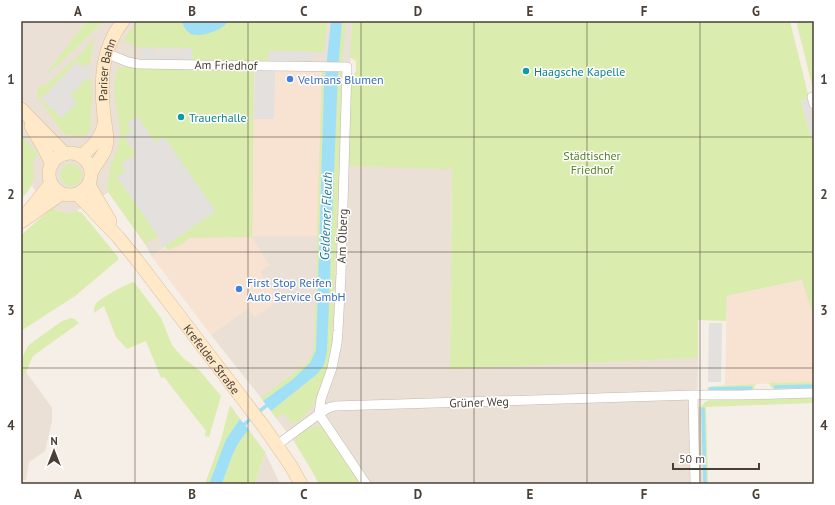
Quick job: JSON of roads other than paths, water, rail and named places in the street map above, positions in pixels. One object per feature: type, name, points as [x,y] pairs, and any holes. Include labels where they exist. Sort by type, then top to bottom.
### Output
[{"type":"main road","name":"Pariser Bahn","points":[[92,171],[105,149],[106,138],[102,86],[106,53],[114,32],[123,21]]},
{"type":"main road","points":[[21,110],[65,154]]},
{"type":"main road","points":[[21,110],[52,164]]},
{"type":"main road","name":"Pariser Bahn","points":[[81,156],[96,142],[103,130],[105,122]]},
{"type":"main road","points":[[73,153],[81,156],[86,159],[92,171],[89,185],[84,191],[78,194],[67,196],[61,194],[51,183],[49,170],[52,164],[55,159],[65,154],[73,153]]},
{"type":"main road","points":[[21,221],[51,183]]},
{"type":"main road","name":"Krefelder Straße","points":[[89,185],[118,237]]},
{"type":"main road","points":[[21,221],[61,194]]},
{"type":"main road","name":"Krefelder Straße","points":[[78,194],[118,237],[246,402],[277,445],[301,484]]},
{"type":"street","name":"Am Friedhof","points":[[106,53],[128,62],[138,64],[345,67]]},
{"type":"street","name":"Am Ölberg","points":[[319,414],[321,399],[332,368],[338,331],[341,266],[345,67]]},
{"type":"street","name":"Grüner Weg","points":[[277,445],[328,408],[344,405],[814,393]]},
{"type":"street","points":[[693,395],[694,484]]},
{"type":"street","points":[[319,414],[366,484]]},
{"type":"water","points":[[182,21],[228,21],[217,30],[206,34],[195,35],[191,34],[184,27]]},
{"type":"water","name":"Gelderner Fleuth","points":[[331,21],[342,21],[338,71],[327,352],[324,365],[317,374],[271,411],[263,401],[292,380],[310,363],[316,350],[324,86]]},
{"type":"water","points":[[240,419],[249,430],[236,448],[222,484],[209,484],[226,439]]},
{"type":"waterway","points":[[775,387],[814,386]]},
{"type":"waterway","points":[[710,389],[751,388]]},
{"type":"waterway","name":"Gelderner Fleuth","points":[[257,413],[270,403]]},
{"type":"waterway","points":[[703,409],[705,484]]},
{"type":"waterway","name":"Gelderner Fleuth","points":[[241,427],[253,417]]},
{"type":"place","name":"Haagsche Kapelle","points":[[526,71]]},
{"type":"place","name":"Velmans Blumen","points":[[290,79]]},
{"type":"place","name":"Trauerhalle","points":[[181,117]]},
{"type":"place","name":"First Stop Reifen Auto Service GmbH","points":[[239,289]]},
{"type":"park label","name":"Städtischer Friedhof","points":[[592,162]]}]
